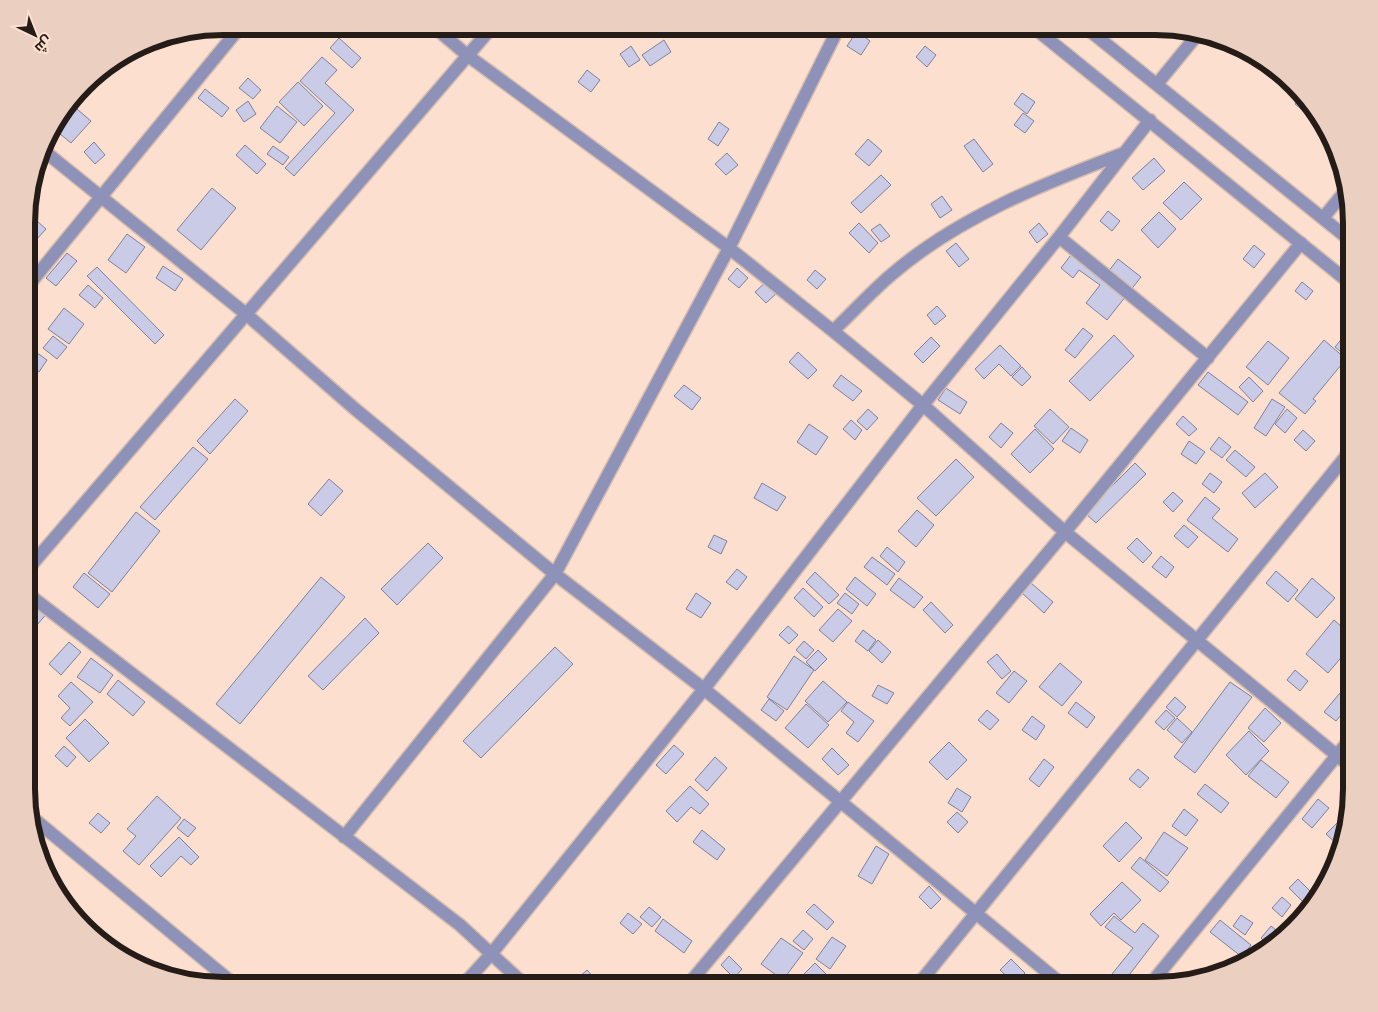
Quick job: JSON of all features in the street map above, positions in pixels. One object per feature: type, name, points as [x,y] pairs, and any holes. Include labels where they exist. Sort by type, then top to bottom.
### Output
[{"type":"street","points":[[35,277],[234,35]]},
{"type":"street","points":[[444,35],[467,55],[729,248],[834,331],[923,405],[1065,532],[1199,640],[1343,760]]},
{"type":"street","points":[[35,561],[485,35]]},
{"type":"street","points":[[344,837],[555,574],[729,248],[835,35]]},
{"type":"street","points":[[1043,35],[1343,277]]},
{"type":"street","points":[[1095,35],[1343,234]]},
{"type":"street","points":[[1157,84],[1194,39]]},
{"type":"street","points":[[471,977],[704,688],[923,405],[1059,237],[1150,120]]},
{"type":"street","points":[[834,331],[892,274],[940,239],[1036,186],[1124,153]]},
{"type":"street","points":[[48,155],[246,314],[355,408],[555,574],[704,688],[1053,977]]},
{"type":"street","points":[[1323,218],[1341,197]]},
{"type":"street","points":[[1059,237],[1208,358]]},
{"type":"street","points":[[695,977],[1065,532],[1302,243]]},
{"type":"street","points":[[925,977],[1343,460]]},
{"type":"street","points":[[35,599],[460,925],[516,977]]},
{"type":"street","points":[[1156,977],[1343,749]]},
{"type":"street","points":[[39,823],[225,977]]},
{"type":"building","points":[[854,35],[862,35],[870,41],[861,55],[847,46]]},
{"type":"building","points":[[339,38],[361,58],[352,68],[330,48]]},
{"type":"building","points":[[664,40],[671,52],[650,66],[642,55]]},
{"type":"building","points":[[631,46],[640,60],[629,67],[620,54]]},
{"type":"building","points":[[925,46],[936,55],[927,67],[916,57]]},
{"type":"building","points":[[322,57],[337,70],[325,83],[354,110],[294,176],[285,168],[335,113],[300,81]]},
{"type":"building","points":[[587,70],[600,80],[591,92],[578,82]]},
{"type":"building","points":[[248,78],[261,90],[253,99],[239,88]]},
{"type":"building","points":[[298,82],[323,106],[304,126],[279,102]]},
{"type":"building","points":[[205,89],[229,108],[222,117],[198,98]]},
{"type":"building","points":[[1022,93],[1035,102],[1027,114],[1014,104]]},
{"type":"building","points":[[248,101],[256,114],[244,122],[236,110]]},
{"type":"building","points":[[1297,101],[1308,115],[1295,104]]},
{"type":"building","points":[[277,106],[297,122],[280,143],[260,128]]},
{"type":"building","points":[[75,108],[91,121],[71,143],[58,132]]},
{"type":"building","points":[[1023,113],[1034,121],[1025,133],[1014,125]]},
{"type":"building","points":[[719,122],[729,129],[718,146],[708,139]]},
{"type":"building","points":[[868,139],[882,151],[869,166],[855,154]]},
{"type":"building","points":[[974,139],[993,164],[983,172],[964,146]]},
{"type":"building","points":[[94,142],[105,155],[95,164],[84,152]]},
{"type":"building","points":[[245,145],[266,164],[257,174],[236,155]]},
{"type":"building","points":[[273,146],[289,157],[283,165],[267,154]]},
{"type":"building","points":[[727,153],[738,165],[726,175],[715,164]]},
{"type":"building","points":[[1154,158],[1165,171],[1143,190],[1132,178]]},
{"type":"building","points":[[881,175],[891,185],[861,213],[851,203]]},
{"type":"building","points":[[1184,182],[1202,199],[1181,220],[1163,203]]},
{"type":"building","points":[[212,188],[236,208],[201,250],[177,230]]},
{"type":"building","points":[[942,196],[952,210],[940,218],[931,204]]},
{"type":"building","points":[[1108,211],[1120,221],[1112,231],[1100,221]]},
{"type":"building","points":[[1159,212],[1176,229],[1158,248],[1141,230]]},
{"type":"building","points":[[35,219],[46,229],[35,239]]},
{"type":"building","points":[[859,223],[878,243],[869,253],[849,233]]},
{"type":"building","points":[[1039,223],[1048,234],[1037,243],[1029,232]]},
{"type":"building","points":[[880,224],[890,236],[881,242],[871,230]]},
{"type":"building","points":[[127,234],[145,247],[126,273],[108,260]]},
{"type":"building","points":[[956,243],[969,259],[959,267],[946,251]]},
{"type":"building","points":[[1254,245],[1265,254],[1254,268],[1243,259]]},
{"type":"building","points":[[1077,247],[1108,272],[1118,259],[1141,277],[1107,320],[1086,303],[1100,285],[1079,270],[1073,278],[1061,268]]},
{"type":"building","points":[[67,253],[77,261],[56,286],[46,278]]},
{"type":"building","points":[[163,266],[183,279],[175,291],[156,278]]},
{"type":"building","points":[[97,267],[164,335],[155,344],[87,276]]},
{"type":"building","points":[[737,268],[748,278],[739,288],[728,279]]},
{"type":"building","points":[[815,270],[826,279],[817,289],[807,280]]},
{"type":"building","points":[[767,281],[778,292],[766,303],[755,292]]},
{"type":"building","points":[[1302,282],[1313,291],[1306,300],[1295,291]]},
{"type":"building","points":[[88,285],[103,298],[95,308],[79,295]]},
{"type":"building","points":[[937,306],[946,316],[935,325],[927,315]]},
{"type":"building","points":[[64,308],[84,324],[69,344],[48,329]]},
{"type":"building","points":[[1083,328],[1093,336],[1075,358],[1065,350]]},
{"type":"building","points":[[1114,335],[1134,356],[1090,401],[1069,381]]},
{"type":"building","points":[[53,336],[67,347],[57,359],[43,348]]},
{"type":"building","points":[[931,337],[940,346],[923,363],[914,354]]},
{"type":"building","points":[[1343,337],[1343,354],[1335,347]]},
{"type":"building","points":[[1324,340],[1343,356],[1343,363],[1313,399],[1316,401],[1305,414],[1279,393]]},
{"type":"building","points":[[1268,341],[1289,358],[1268,385],[1246,367]]},
{"type":"building","points":[[1000,345],[1021,366],[1011,376],[999,364],[984,379],[975,369]]},
{"type":"building","points":[[35,351],[47,360],[39,372],[35,369]]},
{"type":"building","points":[[798,352],[817,370],[808,379],[789,362]]},
{"type":"building","points":[[1022,367],[1031,377],[1022,386],[1012,377]]},
{"type":"building","points":[[1208,372],[1248,402],[1238,415],[1198,385]]},
{"type":"building","points":[[841,375],[862,391],[853,401],[833,386]]},
{"type":"building","points":[[1249,377],[1263,391],[1253,402],[1239,387]]},
{"type":"building","points":[[684,385],[701,398],[692,410],[674,396]]},
{"type":"building","points":[[946,388],[967,402],[960,414],[938,400]]},
{"type":"building","points":[[235,399],[248,411],[210,454],[197,441]]},
{"type":"building","points":[[1272,399],[1285,407],[1266,436],[1254,428]]},
{"type":"building","points":[[868,409],[878,418],[867,430],[857,421]]},
{"type":"building","points":[[1050,409],[1069,427],[1053,444],[1034,426]]},
{"type":"building","points":[[1287,409],[1297,418],[1285,433],[1275,424]]},
{"type":"building","points":[[1183,416],[1197,429],[1189,436],[1176,424]]},
{"type":"building","points":[[851,420],[862,430],[855,440],[843,429]]},
{"type":"building","points":[[1001,423],[1013,433],[1001,448],[989,437]]},
{"type":"building","points":[[809,424],[828,437],[816,455],[797,442]]},
{"type":"building","points":[[1071,428],[1088,440],[1080,453],[1062,441]]},
{"type":"building","points":[[1035,429],[1054,449],[1030,473],[1011,454]]},
{"type":"building","points":[[1303,430],[1315,441],[1306,451],[1294,440]]},
{"type":"building","points":[[1219,437],[1231,447],[1222,458],[1210,449]]},
{"type":"building","points":[[1189,441],[1205,452],[1196,464],[1181,454]]},
{"type":"building","points":[[193,447],[208,459],[155,520],[140,507]]},
{"type":"building","points":[[1235,450],[1255,467],[1246,477],[1226,460]]},
{"type":"building","points":[[956,459],[974,477],[936,516],[917,498]]},
{"type":"building","points":[[1135,463],[1146,474],[1096,523],[1085,513]]},
{"type":"building","points":[[1210,473],[1222,482],[1214,493],[1202,484]]},
{"type":"building","points":[[1265,473],[1278,487],[1255,508],[1242,493]]},
{"type":"building","points":[[329,479],[343,491],[321,516],[308,504]]},
{"type":"building","points":[[762,483],[786,497],[777,511],[754,498]]},
{"type":"building","points":[[1173,492],[1183,501],[1173,512],[1163,502]]},
{"type":"building","points":[[1205,497],[1220,509],[1212,518],[1238,539],[1228,552],[1187,520]]},
{"type":"building","points":[[917,510],[934,525],[916,547],[898,531]]},
{"type":"building","points":[[136,512],[160,531],[112,592],[88,573]]},
{"type":"building","points":[[1184,525],[1198,537],[1188,548],[1174,536]]},
{"type":"building","points":[[714,535],[727,541],[721,554],[708,547]]},
{"type":"building","points":[[1137,538],[1152,553],[1143,563],[1127,548]]},
{"type":"building","points":[[428,543],[443,558],[397,605],[381,589]]},
{"type":"building","points":[[887,547],[905,562],[898,572],[880,556]]},
{"type":"building","points":[[1161,556],[1174,567],[1166,578],[1152,567]]},
{"type":"building","points":[[872,557],[895,574],[887,585],[864,567]]},
{"type":"building","points":[[737,569],[747,577],[737,590],[726,582]]},
{"type":"building","points":[[1276,571],[1298,590],[1288,602],[1266,583]]},
{"type":"building","points":[[815,572],[839,595],[829,604],[806,582]]},
{"type":"building","points":[[84,573],[110,594],[98,608],[73,587]]},
{"type":"building","points":[[321,577],[345,597],[240,724],[216,704]]},
{"type":"building","points":[[855,577],[876,594],[867,606],[846,589]]},
{"type":"building","points":[[899,578],[923,597],[914,608],[890,590]]},
{"type":"building","points":[[1312,578],[1335,598],[1317,618],[1295,599]]},
{"type":"building","points":[[1031,583],[1053,602],[1044,613],[1022,593]]},
{"type":"building","points":[[803,588],[823,607],[814,617],[794,598]]},
{"type":"building","points":[[696,593],[711,603],[701,618],[686,609]]},
{"type":"building","points":[[845,593],[859,604],[852,614],[837,603]]},
{"type":"building","points":[[35,600],[48,612],[35,627]]},
{"type":"building","points":[[931,602],[953,625],[945,633],[923,610]]},
{"type":"building","points":[[838,609],[852,621],[833,642],[819,630]]},
{"type":"building","points":[[365,618],[379,633],[323,690],[308,676]]},
{"type":"building","points":[[1334,620],[1343,628],[1343,655],[1328,673],[1306,654]]},
{"type":"building","points":[[788,626],[798,635],[789,644],[779,635]]},
{"type":"building","points":[[863,630],[876,640],[868,651],[855,641]]},
{"type":"building","points":[[878,640],[891,652],[882,663],[869,651]]},
{"type":"building","points":[[804,641],[814,650],[806,659],[796,650]]},
{"type":"building","points":[[69,642],[81,652],[61,675],[49,664]]},
{"type":"building","points":[[555,647],[573,664],[481,758],[463,741]]},
{"type":"building","points":[[818,650],[827,659],[815,671],[806,662]]},
{"type":"building","points":[[997,654],[1011,671],[1002,679],[987,662]]},
{"type":"building","points":[[794,656],[814,670],[787,710],[767,697]]},
{"type":"building","points":[[91,658],[113,675],[100,693],[77,677]]},
{"type":"building","points":[[1060,663],[1082,682],[1062,706],[1039,687]]},
{"type":"building","points":[[1295,670],[1308,681],[1300,691],[1287,680]]},
{"type":"building","points":[[1014,671],[1027,681],[1009,703],[996,693]]},
{"type":"building","points":[[118,680],[145,702],[133,716],[107,694]]},
{"type":"building","points":[[823,681],[847,702],[828,722],[805,701]]},
{"type":"building","points":[[71,682],[93,702],[70,726],[61,718],[70,708],[58,696]]},
{"type":"building","points":[[1230,682],[1252,697],[1195,773],[1174,757]]},
{"type":"building","points":[[878,685],[894,693],[887,704],[872,696]]},
{"type":"building","points":[[1340,693],[1343,696],[1343,713],[1336,721],[1324,712]]},
{"type":"building","points":[[1175,697],[1186,707],[1177,717],[1166,707]]},
{"type":"building","points":[[769,699],[784,711],[776,721],[761,710]]},
{"type":"building","points":[[848,702],[874,721],[858,742],[846,733],[854,722],[841,711]]},
{"type":"building","points":[[1076,702],[1095,717],[1087,728],[1068,713]]},
{"type":"building","points":[[806,704],[829,725],[808,748],[785,728]]},
{"type":"building","points":[[1265,708],[1281,723],[1264,742],[1248,728]]},
{"type":"building","points":[[987,710],[999,720],[990,730],[978,720]]},
{"type":"building","points":[[1166,710],[1175,718],[1164,730],[1155,722]]},
{"type":"building","points":[[1032,716],[1045,726],[1036,740],[1022,730]]},
{"type":"building","points":[[1177,718],[1192,732],[1182,743],[1167,730]]},
{"type":"building","points":[[85,719],[109,743],[89,762],[66,738]]},
{"type":"building","points":[[1249,731],[1269,751],[1246,775],[1226,755]]},
{"type":"building","points":[[949,742],[967,760],[947,780],[929,762]]},
{"type":"building","points":[[674,745],[684,754],[666,774],[656,765]]},
{"type":"building","points":[[64,746],[76,757],[67,767],[55,756]]},
{"type":"building","points":[[832,748],[849,765],[838,775],[822,759]]},
{"type":"building","points":[[715,757],[727,768],[707,791],[695,780]]},
{"type":"building","points":[[1044,759],[1054,767],[1039,787],[1029,779]]},
{"type":"building","points":[[1261,760],[1289,782],[1276,798],[1248,776]]},
{"type":"building","points":[[1138,769],[1149,778],[1140,788],[1129,779]]},
{"type":"building","points":[[1205,784],[1229,803],[1221,813],[1197,794]]},
{"type":"building","points":[[690,786],[709,804],[700,814],[691,807],[677,822],[666,811]]},
{"type":"building","points":[[957,788],[971,797],[962,812],[948,803]]},
{"type":"building","points":[[157,796],[181,818],[139,865],[123,851],[136,836],[127,829]]},
{"type":"building","points":[[1318,799],[1329,808],[1312,828],[1302,819]]},
{"type":"building","points":[[1184,809],[1198,820],[1186,836],[1172,826]]},
{"type":"building","points":[[957,812],[968,822],[958,833],[947,822]]},
{"type":"building","points":[[98,813],[110,823],[101,833],[89,823]]},
{"type":"building","points":[[184,819],[196,828],[188,837],[177,828]]},
{"type":"building","points":[[1340,820],[1335,843],[1326,834]]},
{"type":"building","points":[[1126,822],[1142,838],[1119,862],[1103,846]]},
{"type":"building","points":[[702,830],[725,849],[717,860],[693,842]]},
{"type":"building","points":[[1164,832],[1188,848],[1167,876],[1145,860]]},
{"type":"building","points":[[179,837],[199,857],[191,865],[181,856],[161,877],[150,866]]},
{"type":"building","points":[[876,846],[889,854],[872,884],[858,876]]},
{"type":"building","points":[[1140,857],[1169,882],[1160,892],[1131,868]]},
{"type":"building","points":[[1298,879],[1311,892],[1304,903],[1289,888]]},
{"type":"building","points":[[1122,882],[1141,900],[1121,920],[1114,913],[1101,926],[1090,914]]},
{"type":"building","points":[[929,886],[941,899],[931,909],[919,897]]},
{"type":"building","points":[[1282,897],[1291,905],[1282,917],[1272,908]]},
{"type":"building","points":[[814,904],[834,922],[827,930],[806,912]]},
{"type":"building","points":[[649,907],[661,917],[652,927],[640,917]]},
{"type":"building","points":[[628,913],[642,924],[633,934],[620,923]]},
{"type":"building","points":[[1241,915],[1253,923],[1245,935],[1233,926]]},
{"type":"building","points":[[1114,916],[1135,933],[1143,923],[1159,936],[1128,977],[1116,977],[1112,974],[1133,948],[1105,927]]},
{"type":"building","points":[[663,919],[692,941],[684,953],[655,931]]},
{"type":"building","points":[[1220,920],[1251,945],[1241,956],[1210,932]]},
{"type":"building","points":[[1271,926],[1278,931],[1265,941],[1261,938]]},
{"type":"building","points":[[803,930],[813,939],[804,950],[793,941]]},
{"type":"building","points":[[832,937],[846,946],[830,969],[816,959]]},
{"type":"building","points":[[781,938],[803,953],[785,977],[779,977],[761,964]]},
{"type":"building","points":[[729,956],[742,969],[733,977],[721,965]]},
{"type":"building","points":[[1011,959],[1025,973],[1021,977],[1008,977],[1000,970]]},
{"type":"building","points":[[815,963],[829,977],[801,977]]},
{"type":"building","points":[[587,970],[593,977],[579,977]]}]
